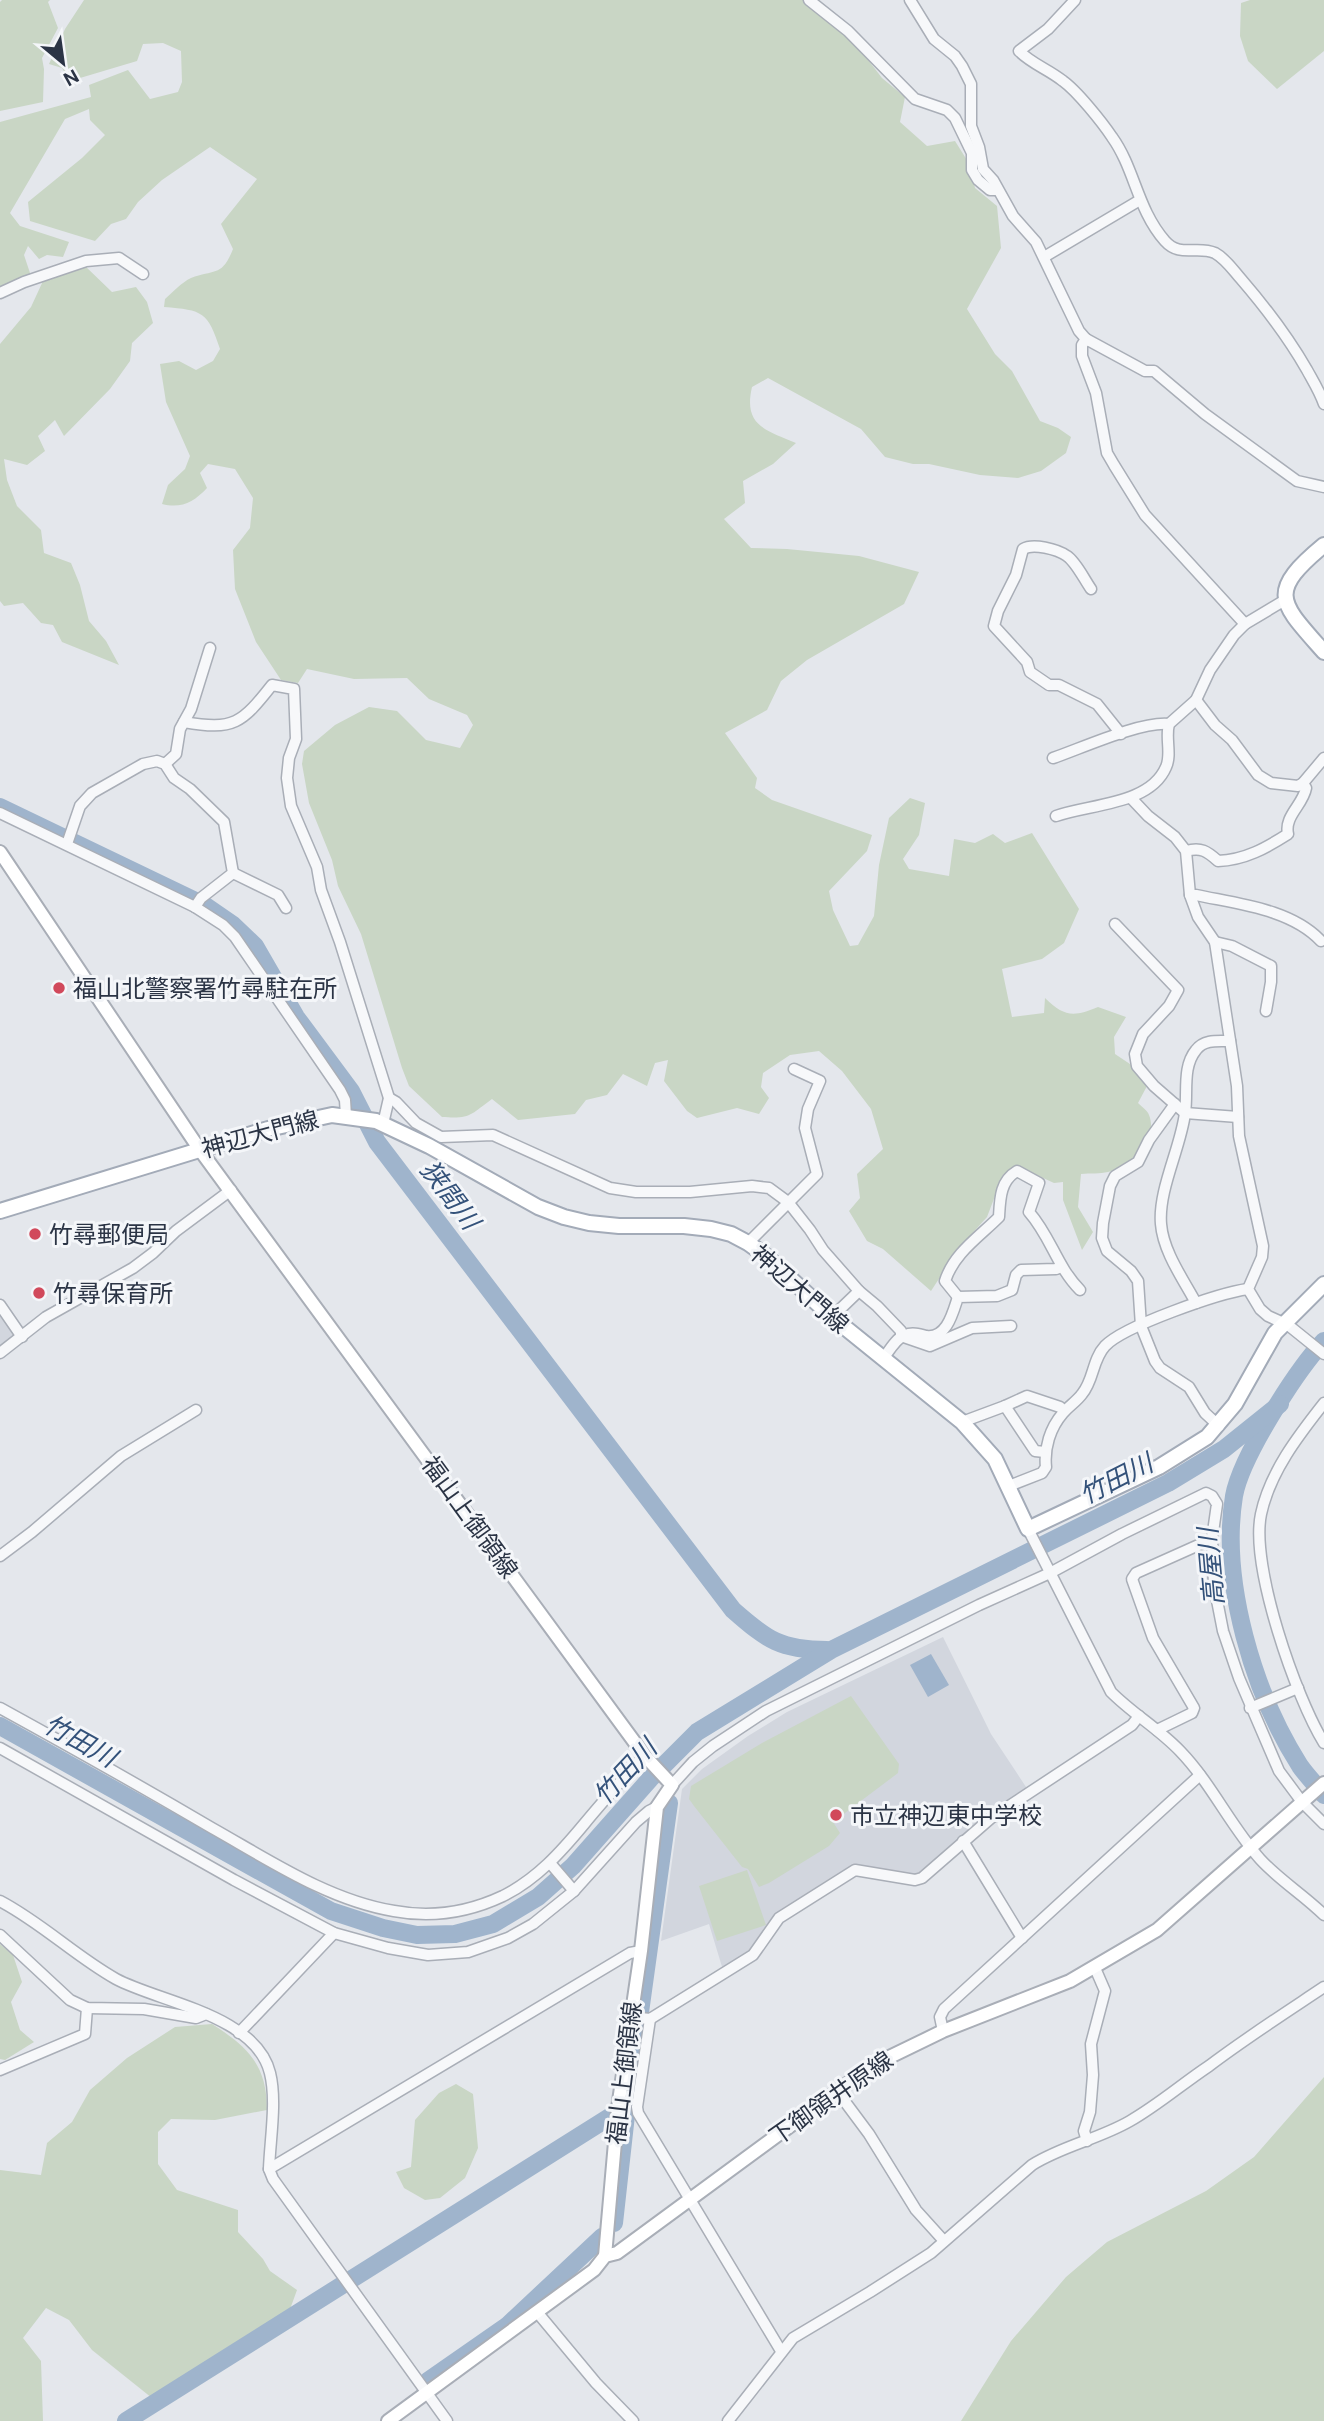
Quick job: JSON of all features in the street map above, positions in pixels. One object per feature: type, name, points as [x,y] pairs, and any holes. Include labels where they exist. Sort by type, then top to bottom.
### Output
[{"type":"main road","points":[[1324,545],[1306,560],[1286,587],[1285,600],[1295,620],[1324,652]]},
{"type":"main road","name":"福山上御領線","points":[[0,852],[200,1150],[646,1757],[671,1783],[657,1807],[641,1951],[616,2122],[605,2256]]},
{"type":"main road","name":"神辺大門線","points":[[0,1211],[268,1129],[323,1116],[350,1116],[379,1122],[429,1146],[538,1207],[564,1217],[619,1226],[684,1226],[711,1229],[731,1234],[748,1243],[766,1256],[832,1317],[962,1422],[995,1459],[1029,1531]]},
{"type":"main road","points":[[1029,1531],[1158,1467],[1192,1448],[1219,1426],[1235,1404],[1256,1364],[1286,1324],[1324,1284]]},
{"type":"main road","name":"下御領井原線","points":[[388,2421],[594,2270],[605,2256],[617,2253],[873,2064],[943,2031],[1044,1992],[1095,1968],[1157,1930],[1324,1783]]},
{"type":"street","points":[[809,0],[848,31],[915,99],[947,110],[955,118],[972,153],[972,170],[978,180],[990,190],[997,190]]},
{"type":"street","points":[[910,0],[934,39],[955,56],[962,66],[971,84],[971,126],[983,169],[993,180],[1013,216],[1044,257],[1079,331],[1086,339],[1145,371],[1154,370],[1205,414],[1297,481],[1324,486]]},
{"type":"street","points":[[1075,0],[1048,29],[1019,51],[1032,64],[1064,81],[1112,135],[1125,158],[1140,200],[1153,225],[1174,249],[1183,252],[1202,249],[1223,258],[1274,317],[1324,404]]},
{"type":"street","points":[[1044,257],[1140,200]]},
{"type":"street","points":[[0,293],[86,261],[119,258],[143,274]]},
{"type":"street","points":[[1086,339],[1083,356],[1096,393],[1107,453],[1114,466],[1145,515],[1245,624]]},
{"type":"street","points":[[1091,589],[1068,556],[1027,546],[1023,549],[1016,575],[998,611],[994,626],[1041,681],[1049,685],[1059,685],[1097,704],[1121,734]]},
{"type":"street","points":[[1054,758],[1121,734],[1157,724],[1169,724],[1196,700],[1222,650],[1245,624],[1285,600]]},
{"type":"street","points":[[165,764],[176,754],[180,729],[191,709],[210,648]]},
{"type":"street","points":[[184,722],[209,727],[225,726],[250,713],[272,685],[294,689],[296,739],[286,778],[291,806],[317,867],[321,890],[389,1098],[379,1122]]},
{"type":"street","points":[[1196,700],[1263,779],[1298,786],[1324,758]]},
{"type":"street","points":[[1056,816],[1132,798],[1161,776],[1167,765],[1169,724]]},
{"type":"street","points":[[69,839],[80,806],[92,793],[142,764],[158,761],[165,764],[174,778],[190,789],[224,822],[233,873]]},
{"type":"street","points":[[1186,851],[1196,848],[1206,851],[1218,861],[1231,860],[1264,849],[1288,834],[1286,827],[1290,817],[1305,796],[1306,788],[1303,783]]},
{"type":"street","points":[[1132,798],[1148,816],[1175,837],[1186,851],[1190,895],[1198,917],[1215,942],[1237,1086],[1239,1136],[1263,1246],[1262,1257],[1248,1289]]},
{"type":"street","points":[[0,813],[69,839],[198,903],[235,937],[340,1090],[350,1116]]},
{"type":"street","points":[[198,903],[233,873]]},
{"type":"street","points":[[233,873],[278,895],[286,908]]},
{"type":"street","points":[[1190,895],[1275,913],[1310,930],[1321,941]]},
{"type":"street","points":[[1115,924],[1178,990],[1168,1006],[1143,1034],[1135,1054],[1136,1066],[1185,1113],[1238,1116]]},
{"type":"street","points":[[1215,942],[1232,946],[1270,966],[1271,982],[1266,1011]]},
{"type":"street","points":[[1196,1303],[1163,1237],[1160,1214],[1185,1113],[1190,1058],[1204,1042],[1230,1041]]},
{"type":"street","points":[[748,1243],[817,1174],[805,1128],[808,1109],[820,1081],[794,1069]]},
{"type":"street","points":[[389,1098],[416,1124],[441,1137],[493,1135],[610,1188],[636,1192],[769,1188],[788,1202],[823,1250],[859,1291],[901,1331],[901,1336]]},
{"type":"street","points":[[1175,1104],[1149,1140],[1138,1162],[1115,1176],[1110,1186],[1102,1238],[1107,1251],[1131,1271],[1138,1282],[1141,1326],[1160,1368],[1189,1387],[1205,1413],[1219,1426]]},
{"type":"street","points":[[958,1297],[945,1281],[948,1272],[961,1252],[999,1217],[1001,1188],[1009,1175],[1017,1171],[1039,1183],[1029,1212],[1042,1227],[1061,1267],[1080,1290]]},
{"type":"street","points":[[0,1353],[55,1311],[133,1268],[176,1231],[231,1190]]},
{"type":"street","points":[[958,1297],[1002,1295],[1012,1290],[1016,1275],[1021,1270],[1061,1267]]},
{"type":"street","points":[[1009,1486],[1042,1473],[1046,1467],[1045,1452],[1058,1419],[1089,1386],[1095,1362],[1103,1348],[1117,1336],[1196,1303],[1248,1289]]},
{"type":"street","points":[[1248,1289],[1260,1308],[1275,1320],[1286,1324],[1324,1354]]},
{"type":"street","points":[[832,1317],[859,1291]]},
{"type":"street","points":[[883,1359],[901,1336],[911,1333],[932,1336],[944,1329],[950,1321],[958,1297]]},
{"type":"street","points":[[0,1305],[22,1337]]},
{"type":"street","points":[[901,1336],[930,1346],[972,1328],[1011,1326]]},
{"type":"street","points":[[962,1422],[1027,1396],[1060,1407],[1064,1411]]},
{"type":"street","points":[[1324,1403],[1272,1480],[1261,1514],[1260,1527],[1264,1578],[1295,1690],[1324,1743]]},
{"type":"street","points":[[1005,1406],[1035,1451],[1045,1452]]},
{"type":"street","points":[[0,1556],[121,1456],[196,1410]]},
{"type":"street","points":[[671,1783],[713,1745],[766,1711],[1206,1493],[1212,1496],[1217,1504],[1212,1539],[1214,1585],[1223,1631],[1251,1707],[1279,1771],[1324,1824]]},
{"type":"street","points":[[1029,1531],[1106,1683],[1131,1712],[1180,1750],[1251,1848],[1280,1879],[1324,1915]]},
{"type":"street","points":[[1157,1730],[1192,1713],[1194,1708],[1153,1638],[1132,1579],[1136,1573],[1212,1539]]},
{"type":"street","points":[[1251,1707],[1295,1690]]},
{"type":"street","points":[[0,1708],[304,1880],[373,1907],[413,1914],[462,1910],[503,1896],[532,1879],[551,1865],[646,1757]]},
{"type":"street","points":[[632,2017],[648,2019],[753,1955],[779,1918],[855,1870],[915,1880],[922,1878],[991,1818],[1132,1725],[1139,1716]]},
{"type":"street","points":[[0,1748],[334,1933],[388,1948],[428,1955],[468,1952],[508,1938],[533,1924],[573,1890],[636,1822],[657,1807]]},
{"type":"street","points":[[943,2031],[940,2017],[944,2009],[1200,1776]]},
{"type":"street","points":[[963,1842],[1022,1938]]},
{"type":"street","points":[[551,1865],[573,1890]]},
{"type":"street","points":[[0,1901],[43,1927],[117,1980],[194,2007],[239,2033],[258,2048],[270,2073],[272,2090],[269,2169],[274,2179],[447,2421]]},
{"type":"street","points":[[239,2033],[334,1933]]},
{"type":"street","points":[[0,1934],[70,2000],[87,2008],[144,2009],[196,2018],[206,2014]]},
{"type":"street","points":[[269,2169],[630,1953],[641,1951]]},
{"type":"street","points":[[1087,2141],[1085,2127],[1090,2112],[1093,2075],[1091,2044],[1105,1991],[1095,1968]]},
{"type":"street","points":[[728,2421],[781,2351],[798,2334],[870,2292],[944,2241],[1032,2165],[1130,2121],[1324,1987]]},
{"type":"street","points":[[0,2070],[85,2034],[87,2008]]},
{"type":"street","points":[[648,2019],[638,2113],[781,2351]]},
{"type":"street","points":[[837,2091],[869,2134],[916,2210],[944,2241]]},
{"type":"street","points":[[537,2312],[596,2383],[633,2421]]},
{"type":"shaded area","points":[[0,1310],[13,1330],[13,1341],[0,1351]]},
{"type":"shaded area","name":"市立神辺東中学校","points":[[943,1637],[991,1734],[1028,1790],[915,1878],[854,1867],[773,1918],[750,1953],[723,1970],[709,1924],[661,1941],[682,1789],[702,1769],[787,1712]]},
{"type":"green space","points":[[50,0],[48,2],[58,28],[42,58],[43,102],[0,111],[0,2]]},
{"type":"green space","points":[[84,0],[803,0],[836,18],[882,78],[905,97],[900,122],[927,146],[955,141],[970,165],[975,188],[997,206],[1001,248],[967,309],[995,354],[1012,371],[1040,421],[1071,437],[1066,453],[1041,471],[1018,478],[980,475],[929,464],[913,464],[885,457],[861,429],[768,378],[752,387],[751,410],[759,425],[796,443],[773,464],[743,481],[745,503],[724,519],[751,548],[859,556],[919,572],[904,604],[807,660],[781,681],[767,710],[725,733],[757,778],[755,788],[772,800],[872,835],[867,851],[829,891],[833,910],[850,946],[858,945],[874,916],[879,865],[889,818],[910,798],[925,803],[919,835],[903,859],[909,869],[949,876],[954,839],[975,843],[993,834],[1005,843],[1032,833],[1079,909],[1064,943],[1042,959],[1002,969],[1012,1017],[1044,1013],[1045,998],[1064,1012],[1076,1014],[1098,1007],[1126,1017],[1114,1037],[1115,1054],[1130,1064],[1147,1086],[1138,1103],[1148,1114],[1150,1134],[1140,1151],[1116,1169],[1105,1173],[1081,1174],[1078,1207],[1093,1232],[1082,1250],[1063,1200],[1063,1182],[1054,1183],[1017,1166],[1003,1175],[987,1217],[959,1248],[931,1291],[883,1249],[867,1241],[849,1211],[860,1198],[857,1174],[883,1149],[871,1109],[842,1071],[819,1051],[790,1055],[763,1073],[761,1087],[769,1098],[759,1114],[737,1108],[697,1118],[687,1111],[664,1081],[668,1060],[655,1063],[647,1086],[623,1074],[607,1095],[586,1100],[575,1114],[518,1120],[492,1099],[470,1115],[442,1117],[409,1086],[361,934],[338,886],[332,860],[309,803],[302,764],[304,751],[335,725],[369,707],[397,711],[426,740],[460,748],[473,725],[467,715],[429,699],[407,678],[354,679],[307,669],[298,683],[281,680],[256,642],[235,589],[233,550],[250,528],[253,498],[235,469],[208,464],[200,473],[207,488],[202,493],[181,505],[162,504],[168,485],[185,469],[190,456],[166,402],[160,364],[179,361],[196,370],[213,361],[220,349],[212,327],[202,315],[164,307],[165,299],[188,280],[217,271],[225,264],[233,249],[221,224],[257,179],[210,147],[162,180],[138,202],[126,219],[111,224],[95,241],[30,221],[28,202],[82,158],[105,135],[90,120],[89,109],[65,119],[10,213],[20,226],[69,242],[63,257],[47,255],[39,259],[28,246],[24,255],[31,276],[0,287],[0,122],[91,97],[89,85],[128,70],[150,99],[178,92],[182,82],[181,51],[163,43],[143,44],[137,61],[70,81],[62,68],[49,64],[65,29]]},
{"type":"green space","points":[[1250,0],[1324,0],[1324,51],[1277,89],[1248,61],[1240,36],[1241,3]]},
{"type":"green space","points":[[85,266],[112,292],[136,287],[147,302],[153,323],[132,343],[130,361],[110,389],[64,436],[55,420],[38,436],[45,451],[27,465],[4,459],[7,480],[17,506],[41,530],[44,553],[71,563],[89,621],[106,641],[119,665],[62,642],[53,625],[41,623],[23,603],[4,606],[0,601],[0,344],[31,307],[43,281]]},
{"type":"green space","points":[[851,1696],[899,1764],[898,1773],[833,1822],[840,1833],[829,1846],[759,1887],[748,1869],[742,1867],[689,1799],[691,1786],[762,1743]]},
{"type":"green space","points":[[747,1870],[766,1925],[717,1941],[699,1886]]},
{"type":"green space","points":[[0,1944],[13,1955],[22,1982],[11,2002],[20,2030],[34,2042],[5,2060],[0,2059]]},
{"type":"green space","points":[[212,2024],[236,2041],[253,2059],[263,2081],[267,2110],[215,2120],[171,2119],[158,2132],[158,2164],[177,2190],[238,2210],[238,2232],[263,2259],[270,2271],[297,2290],[289,2312],[152,2398],[92,2350],[69,2320],[46,2308],[23,2338],[41,2361],[43,2421],[0,2421],[0,2170],[41,2175],[47,2143],[72,2122],[90,2090],[127,2058],[175,2027]]},
{"type":"green space","points":[[1324,2077],[1324,2421],[961,2421],[1011,2341],[1066,2277],[1107,2242],[1206,2191],[1254,2157]]},
{"type":"green space","points":[[456,2084],[473,2094],[478,2148],[465,2178],[440,2198],[425,2200],[404,2188],[396,2172],[411,2167],[415,2120],[439,2093]]},
{"type":"water","points":[[931,1654],[949,1685],[928,1697],[910,1665]]},
{"type":"waterway","name":"狭間川","points":[[0,807],[204,905],[233,925],[255,946],[296,1017],[351,1091],[377,1142],[733,1610],[776,1641],[798,1648],[827,1650]]},
{"type":"waterway","name":"高屋川","points":[[1324,1341],[1285,1393],[1247,1460],[1234,1496],[1231,1529],[1237,1600],[1255,1672],[1283,1737],[1300,1766],[1324,1795]]},
{"type":"waterway","name":"竹田川","points":[[0,1726],[331,1911],[383,1928],[417,1935],[455,1934],[493,1924],[538,1897],[573,1866],[650,1779],[697,1732],[831,1650],[1168,1483],[1224,1449],[1280,1404]]},
{"type":"waterway","points":[[614,2223],[627,2106],[669,1803]]},
{"type":"waterway","points":[[126,2421],[627,2106]]},
{"type":"waterway","points":[[428,2381],[507,2326],[602,2237]]},
{"type":"place","name":"福山北警察署竹尋駐在所","points":[[59,988]]},
{"type":"place","name":"竹尋郵便局","points":[[35,1234]]},
{"type":"place","name":"竹尋保育所","points":[[39,1293]]},
{"type":"place","name":"市立神辺東中学校","points":[[836,1815]]}]
